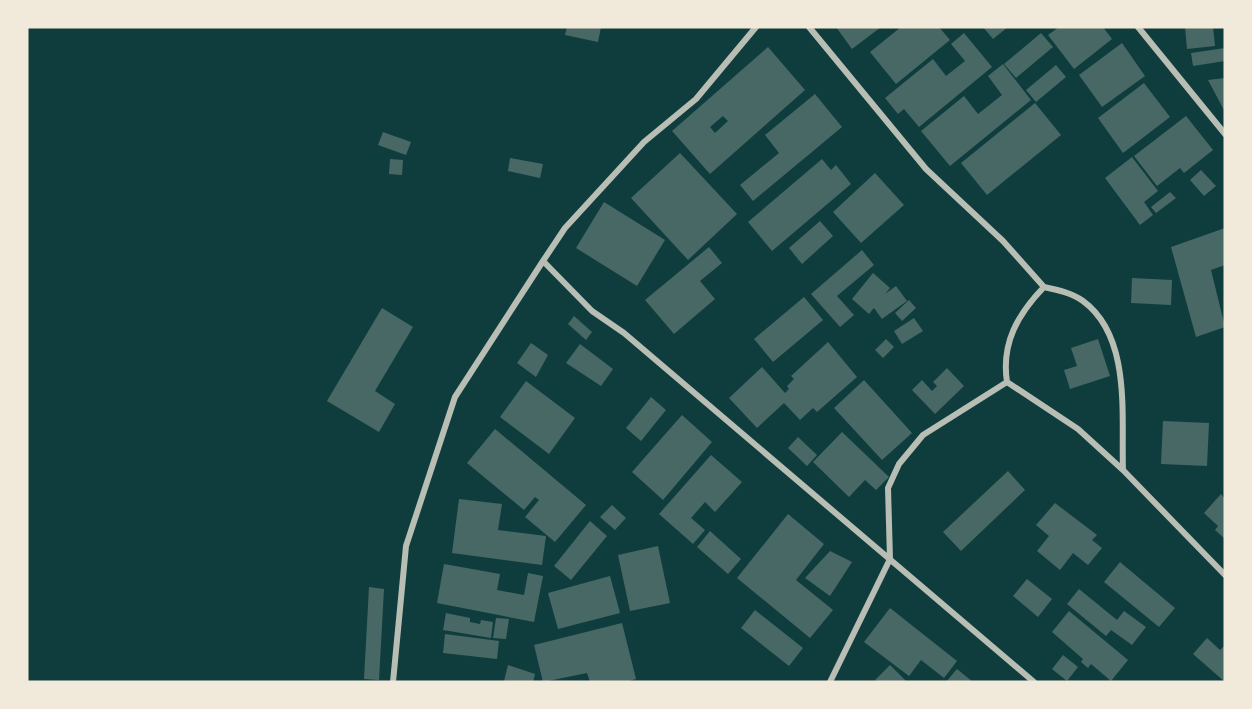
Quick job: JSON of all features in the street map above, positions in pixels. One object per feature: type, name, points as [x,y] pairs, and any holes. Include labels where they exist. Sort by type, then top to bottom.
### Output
[{"type":"street","points":[[393,682],[406,546],[455,397],[566,228],[644,142],[696,99],[756,27]]},
{"type":"street","points":[[808,27],[926,169],[1003,241],[1044,287],[1082,300],[1092,309],[1108,335],[1114,350],[1121,392],[1123,470]]},
{"type":"street","points":[[1138,27],[1225,134]]},
{"type":"street","points":[[543,261],[592,310],[624,333],[1034,682]]},
{"type":"street","points":[[1007,382],[1006,362],[1014,326],[1024,308],[1044,287]]},
{"type":"street","points":[[830,682],[890,559],[888,488],[899,464],[923,435],[1007,382]]},
{"type":"street","points":[[1007,382],[1078,429],[1123,470],[1225,575]]},
{"type":"building","points":[[567,27],[601,27],[598,42],[565,35]]},
{"type":"building","points":[[836,27],[881,27],[852,49]]},
{"type":"building","points":[[901,27],[939,27],[950,40],[896,84],[870,52]]},
{"type":"building","points":[[983,27],[1008,27],[993,39]]},
{"type":"building","points":[[1059,27],[1103,27],[1112,39],[1074,69],[1048,35]]},
{"type":"building","points":[[1185,27],[1213,27],[1215,46],[1187,49]]},
{"type":"building","points":[[964,33],[992,67],[919,127],[904,109],[898,114],[885,98],[933,59],[946,76],[965,61],[951,44]]},
{"type":"building","points":[[1041,33],[1053,47],[1016,78],[1004,64]]},
{"type":"building","points":[[1122,43],[1145,76],[1102,107],[1079,75]]},
{"type":"building","points":[[768,47],[805,90],[710,174],[672,131]],"holes":[[[723,116],[728,121],[715,133],[710,127]]]},
{"type":"building","points":[[1225,48],[1225,61],[1193,66],[1191,53]]},
{"type":"building","points":[[1003,64],[1031,100],[950,166],[921,131],[964,96],[978,114],[1002,95],[988,76]]},
{"type":"building","points":[[1056,65],[1066,77],[1036,102],[1026,90]]},
{"type":"building","points":[[1225,78],[1225,112],[1208,80]]},
{"type":"building","points":[[1144,83],[1170,117],[1123,153],[1098,118]]},
{"type":"building","points":[[815,94],[842,127],[753,201],[740,185],[779,153],[765,135]]},
{"type":"building","points":[[1035,103],[1061,135],[987,195],[961,163]]},
{"type":"building","points":[[1186,116],[1213,150],[1184,173],[1180,168],[1157,186],[1134,156]]},
{"type":"building","points":[[383,132],[411,142],[406,155],[378,145]]},
{"type":"building","points":[[680,153],[737,214],[688,260],[631,198]]},
{"type":"building","points":[[1132,157],[1158,191],[1144,202],[1153,215],[1140,225],[1105,178]]},
{"type":"building","points":[[510,158],[543,164],[540,178],[508,171]]},
{"type":"building","points":[[390,159],[403,160],[402,175],[389,174]]},
{"type":"building","points":[[822,159],[831,170],[836,165],[851,184],[772,251],[748,222]]},
{"type":"building","points":[[1201,170],[1216,186],[1204,196],[1190,180]]},
{"type":"building","points":[[875,173],[904,205],[861,243],[833,212]]},
{"type":"building","points":[[1170,192],[1176,198],[1156,213],[1151,207]]},
{"type":"building","points":[[604,202],[665,240],[637,286],[576,248]]},
{"type":"building","points":[[820,221],[833,236],[802,264],[789,248]]},
{"type":"building","points":[[1225,228],[1225,265],[1211,270],[1225,327],[1196,337],[1171,247]]},
{"type":"building","points":[[709,247],[722,263],[700,281],[715,299],[674,334],[645,300]]},
{"type":"building","points":[[862,250],[874,265],[837,296],[854,315],[840,327],[811,294]]},
{"type":"building","points":[[873,273],[890,288],[885,294],[896,286],[907,301],[882,319],[874,308],[869,314],[852,299]]},
{"type":"building","points":[[1132,278],[1172,280],[1171,305],[1131,303]]},
{"type":"building","points":[[804,297],[823,320],[773,362],[754,339]]},
{"type":"building","points":[[909,300],[916,308],[902,321],[895,313]]},
{"type":"building","points":[[382,308],[413,327],[375,391],[395,404],[379,432],[327,401]]},
{"type":"building","points":[[574,316],[592,332],[586,340],[568,324]]},
{"type":"building","points":[[914,318],[923,331],[902,344],[894,331]]},
{"type":"building","points":[[886,339],[894,347],[883,358],[875,350]]},
{"type":"building","points":[[1098,339],[1110,376],[1070,389],[1064,370],[1077,366],[1071,348]]},
{"type":"building","points":[[828,342],[857,377],[817,412],[813,408],[800,420],[784,403],[757,428],[729,398],[762,367],[785,393],[789,389],[787,386],[794,379],[791,376]]},
{"type":"building","points":[[531,343],[548,355],[536,377],[517,363]]},
{"type":"building","points":[[580,344],[613,369],[601,386],[566,363]]},
{"type":"building","points":[[947,368],[964,386],[935,414],[912,390],[922,380],[932,391],[937,386],[933,382]]},
{"type":"building","points":[[864,380],[912,433],[882,460],[834,408]]},
{"type":"building","points":[[526,381],[575,418],[549,454],[500,417]]},
{"type":"building","points":[[651,397],[666,410],[641,441],[626,428]]},
{"type":"building","points":[[682,415],[712,442],[663,500],[632,472]]},
{"type":"building","points":[[1163,421],[1209,423],[1207,466],[1161,464]]},
{"type":"building","points":[[495,429],[586,505],[555,542],[525,517],[539,500],[535,497],[524,510],[467,463]]},
{"type":"building","points":[[842,432],[889,477],[876,490],[865,480],[849,497],[813,462]]},
{"type":"building","points":[[798,437],[817,455],[807,466],[788,448]]},
{"type":"building","points":[[711,455],[742,482],[715,512],[705,502],[691,518],[705,530],[693,544],[659,514]]},
{"type":"building","points":[[1008,471],[1025,490],[961,551],[943,532]]},
{"type":"building","points":[[1221,494],[1225,499],[1225,539],[1215,530],[1218,526],[1204,513]]},
{"type":"building","points":[[459,499],[502,504],[498,530],[546,536],[542,565],[452,553]]},
{"type":"building","points":[[1055,503],[1097,535],[1092,540],[1102,548],[1088,565],[1073,553],[1060,570],[1037,551],[1049,536],[1036,525]]},
{"type":"building","points":[[612,505],[626,518],[615,530],[600,517]]},
{"type":"building","points":[[788,514],[824,544],[796,580],[833,610],[810,638],[737,578]]},
{"type":"building","points":[[590,521],[607,536],[571,580],[554,566]]},
{"type":"building","points":[[710,531],[741,559],[728,574],[697,547]]},
{"type":"building","points":[[658,546],[670,603],[630,611],[618,555]]},
{"type":"building","points":[[830,551],[852,562],[830,596],[805,578]]},
{"type":"building","points":[[1120,562],[1175,608],[1159,627],[1104,582]]},
{"type":"building","points":[[444,564],[500,574],[497,590],[524,595],[528,573],[543,576],[534,622],[437,603]]},
{"type":"building","points":[[610,576],[620,613],[558,629],[548,593]]},
{"type":"building","points":[[1027,579],[1052,599],[1038,617],[1013,596]]},
{"type":"building","points":[[369,587],[384,589],[379,680],[364,679]]},
{"type":"building","points":[[1079,589],[1117,620],[1124,611],[1146,627],[1132,645],[1111,630],[1106,636],[1067,604]]},
{"type":"building","points":[[890,608],[957,661],[944,678],[921,660],[909,676],[864,642]]},
{"type":"building","points":[[755,610],[803,648],[789,666],[741,628]]},
{"type":"building","points":[[1069,611],[1128,660],[1111,681],[1091,664],[1088,668],[1081,662],[1083,659],[1052,632]]},
{"type":"building","points":[[446,613],[470,618],[470,622],[480,624],[481,620],[493,622],[491,638],[443,630]]},
{"type":"building","points":[[496,618],[509,619],[506,639],[493,638]]},
{"type":"building","points":[[622,623],[636,679],[626,682],[590,682],[587,673],[543,682],[534,645]]},
{"type":"building","points":[[445,634],[499,641],[497,659],[443,653]]},
{"type":"building","points":[[1207,638],[1220,650],[1225,645],[1225,682],[1193,654]]},
{"type":"building","points":[[1063,655],[1078,667],[1067,681],[1052,669]]},
{"type":"building","points":[[508,665],[535,674],[533,682],[504,681]]},
{"type":"building","points":[[890,665],[907,682],[877,682],[875,680]]},
{"type":"building","points":[[957,669],[973,682],[946,682]]}]
